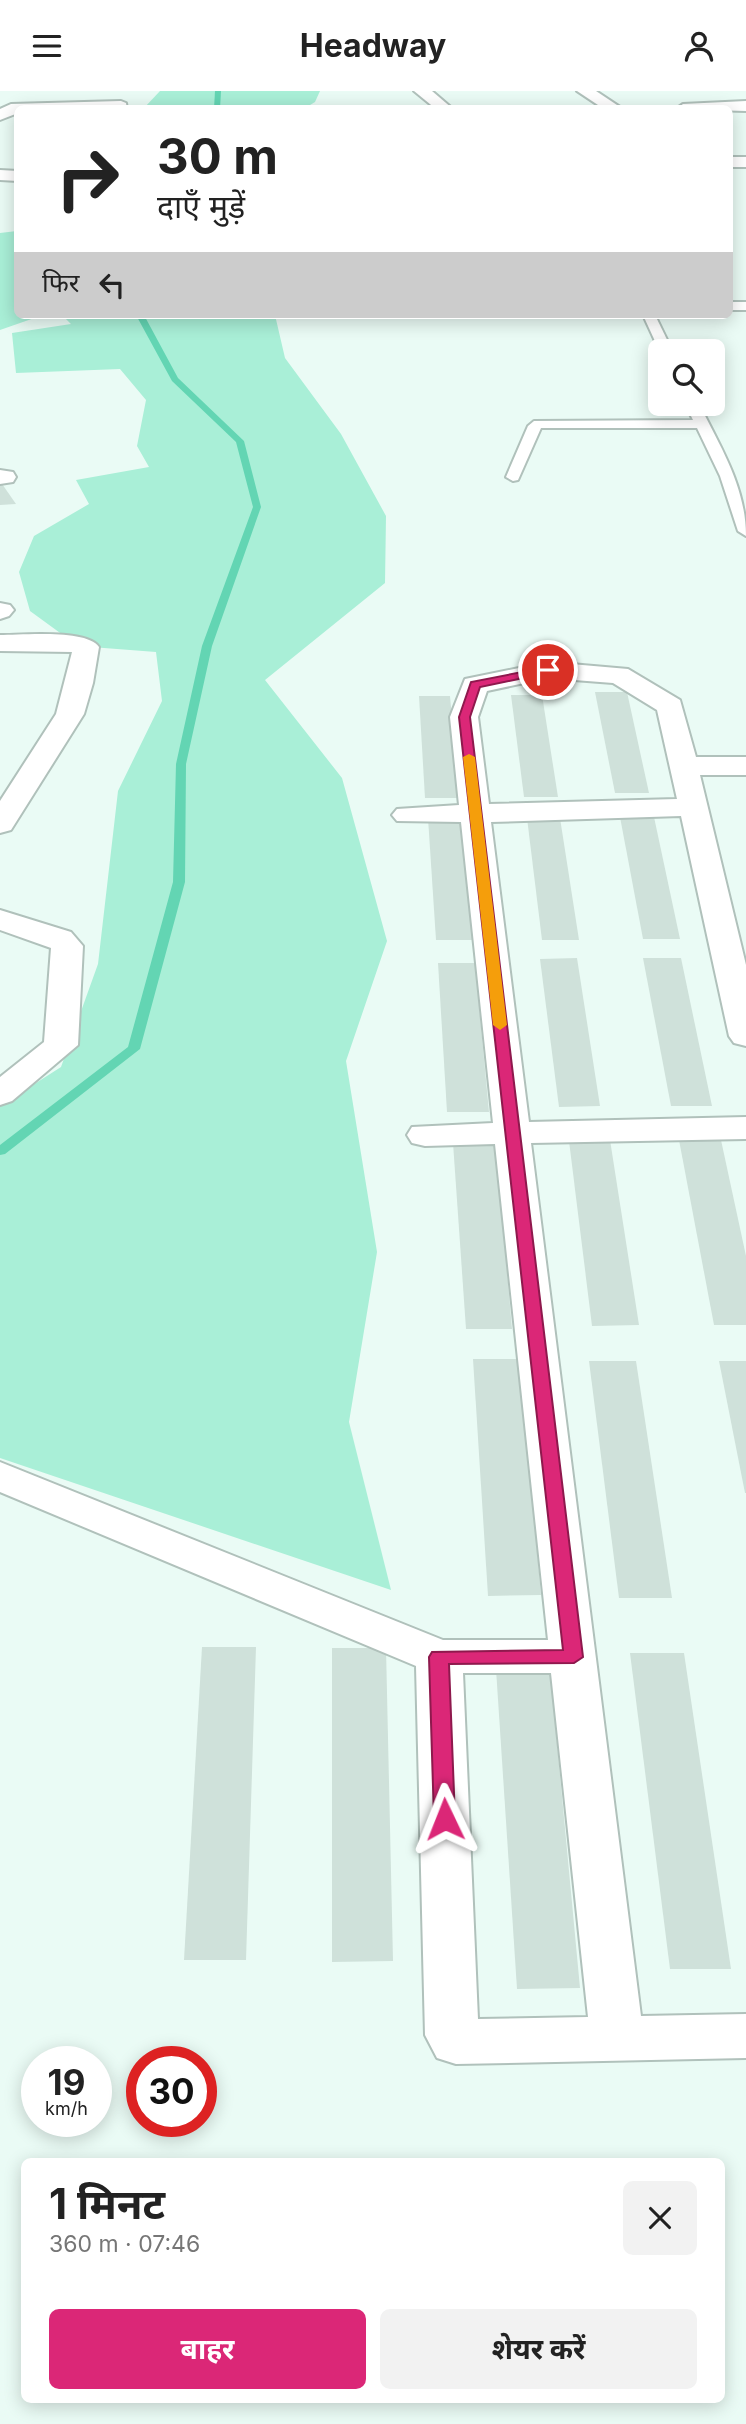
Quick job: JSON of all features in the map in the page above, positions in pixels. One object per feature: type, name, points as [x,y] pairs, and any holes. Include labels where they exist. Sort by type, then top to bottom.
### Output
[{"type":"street","points":[[422,91],[441,105]]},
{"type":"street","points":[[585,91],[608,105]]},
{"type":"street","points":[[724,91],[739,106]]},
{"type":"street","points":[[0,643],[77,644],[86,647],[80,683],[70,714],[0,824]]},
{"type":"street","points":[[617,2039],[464,717],[475,685],[548,670],[619,675],[670,706],[746,1036]]},
{"type":"street","points":[[685,766],[746,766]]},
{"type":"street","points":[[407,815],[694,807]]},
{"type":"street","points":[[0,920],[60,939],[67,946],[61,1045],[0,1094]]},
{"type":"street","points":[[425,1135],[746,1128]]},
{"type":"street","points":[[0,1476],[439,1657],[574,1657]]},
{"type":"street","points":[[439,1657],[452,2035],[456,2042],[746,2036]]},
{"type":"lane","points":[[651,319],[661,339]]},
{"type":"lane","points":[[698,416],[727,476],[746,531]]},
{"type":"lane","points":[[513,477],[535,426],[539,424],[702,424]]},
{"type":"green space","points":[[160,91],[320,91],[315,102],[310,105],[147,105]]},
{"type":"green space","points":[[14,231],[14,319],[32,319],[0,330],[0,233]]},
{"type":"green space","points":[[66,319],[276,319],[285,358],[341,434],[386,516],[385,583],[265,680],[342,778],[387,941],[346,1061],[377,1252],[349,1422],[391,1590],[0,1458],[0,1106],[61,1067],[98,964],[118,791],[162,701],[156,652],[78,646],[30,611],[19,572],[34,536],[89,504],[76,480],[149,467],[137,446],[146,400],[120,369],[16,373],[12,333],[71,324]]},
{"type":"building","points":[[0,481],[16,504],[0,505]]},
{"type":"building","points":[[595,692],[627,692],[649,793],[615,793]]},
{"type":"building","points":[[511,695],[542,695],[558,797],[524,797]]},
{"type":"building","points":[[419,696],[450,696],[459,798],[425,798]]},
{"type":"building","points":[[620,817],[654,817],[680,939],[643,939]]},
{"type":"building","points":[[428,818],[462,818],[473,940],[436,940]]},
{"type":"building","points":[[527,818],[560,818],[579,940],[542,940]]},
{"type":"building","points":[[577,958],[600,1106],[559,1107],[540,959]]},
{"type":"building","points":[[643,958],[681,958],[712,1106],[671,1106]]},
{"type":"building","points":[[438,963],[475,963],[489,1112],[447,1112]]},
{"type":"building","points":[[610,1140],[639,1325],[592,1326],[569,1141]]},
{"type":"building","points":[[679,1140],[721,1140],[746,1256],[746,1325],[714,1325]]},
{"type":"building","points":[[453,1143],[496,1143],[512,1329],[466,1329]]},
{"type":"building","points":[[473,1359],[520,1359],[541,1595],[488,1596]]},
{"type":"building","points":[[589,1361],[636,1361],[672,1598],[619,1598]]},
{"type":"building","points":[[719,1361],[746,1361],[746,1493],[745,1493]]},
{"type":"building","points":[[202,1647],[256,1647],[246,1960],[184,1960]]},
{"type":"building","points":[[332,1648],[386,1648],[393,1961],[332,1962]]},
{"type":"building","points":[[630,1653],[684,1653],[731,1969],[670,1969]]},
{"type":"building","points":[[496,1669],[550,1669],[580,1988],[517,1989]]},
{"type":"waterway","points":[[217,105],[218,91]]},
{"type":"waterway","points":[[0,1151],[134,1049],[179,882],[181,764],[207,646],[257,507],[240,441],[175,379],[142,319]]},
{"type":"slow traffic","points":[[469,757],[500,1025]]},
{"type":"route","points":[[445,1819],[439,1657],[574,1657],[464,717],[475,685],[548,670]]}]
